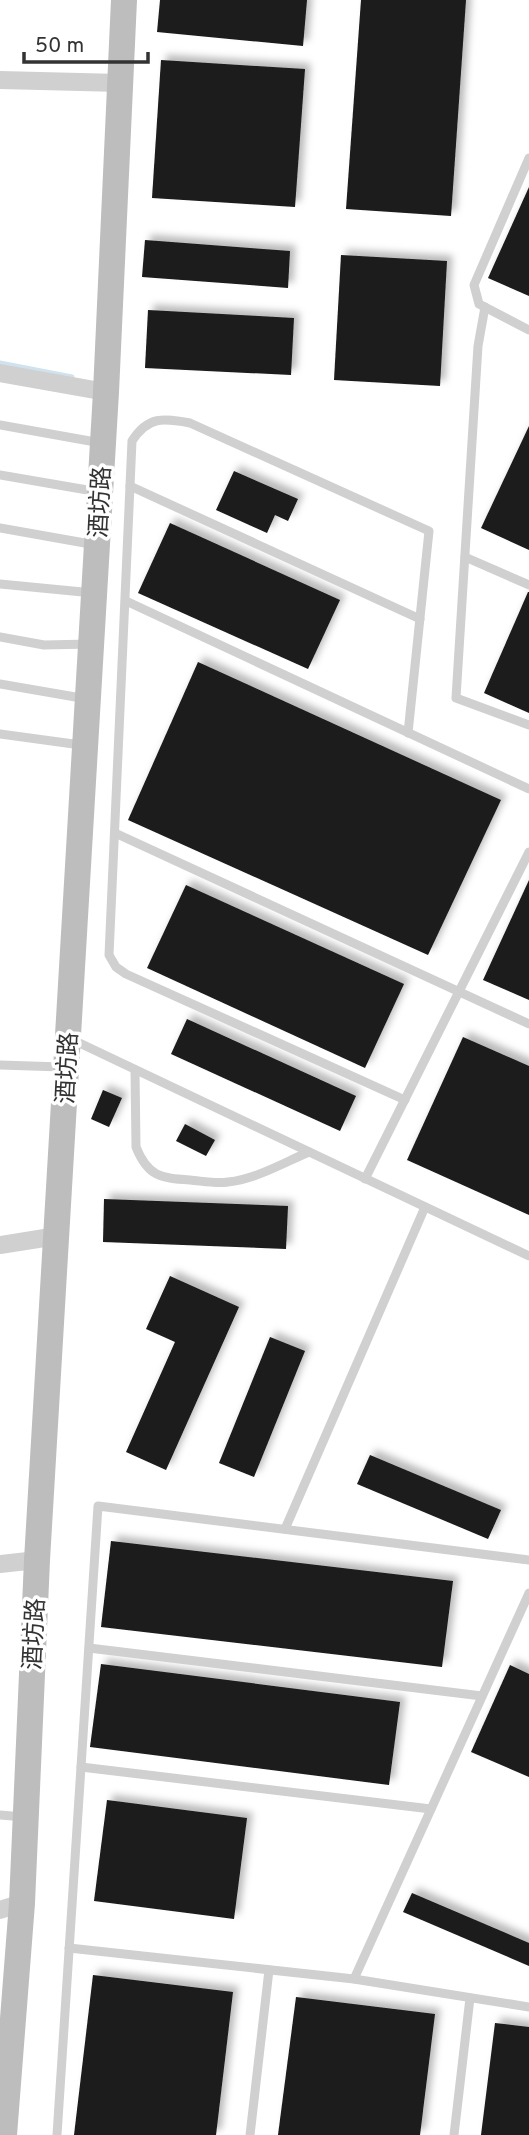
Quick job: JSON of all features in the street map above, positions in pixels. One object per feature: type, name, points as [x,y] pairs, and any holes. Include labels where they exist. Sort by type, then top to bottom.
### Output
[{"type":"street","name":"酒坊路","points":[[4,2135],[13,1816],[37,1560],[68,1068],[106,392],[124,0]]},
{"type":"street","points":[[0,80],[120,83]]},
{"type":"street","points":[[0,373],[106,392]]},
{"type":"street","points":[[0,1245],[57,1236]]},
{"type":"street","points":[[0,1564],[37,1560]]},
{"type":"lane","points":[[529,158],[474,285],[479,304],[529,330]]},
{"type":"lane","points":[[485,307],[478,346],[456,698],[529,726]]},
{"type":"lane","points":[[405,1100],[126,974],[116,967],[109,956],[132,441],[140,428],[158,419],[190,423],[429,531],[408,733]]},
{"type":"lane","points":[[0,425],[103,443]]},
{"type":"lane","points":[[0,475],[100,492]]},
{"type":"lane","points":[[130,486],[420,619]]},
{"type":"lane","points":[[0,528],[97,545]]},
{"type":"lane","points":[[465,556],[529,585]]},
{"type":"lane","points":[[0,584],[94,594]]},
{"type":"lane","points":[[126,601],[529,789]]},
{"type":"lane","points":[[0,637],[44,645],[92,644]]},
{"type":"lane","points":[[0,684],[89,699]]},
{"type":"lane","points":[[0,734],[86,746]]},
{"type":"lane","points":[[115,833],[529,1024]]},
{"type":"lane","points":[[365,1179],[526,863],[529,852]]},
{"type":"lane","points":[[69,1039],[529,1256]]},
{"type":"lane","points":[[0,1065],[68,1068]]},
{"type":"lane","points":[[135,1070],[136,1147],[150,1170],[162,1178],[227,1182],[256,1175],[309,1152]]},
{"type":"lane","points":[[285,1529],[425,1207]]},
{"type":"lane","points":[[57,2135],[98,1506],[529,1560]]},
{"type":"lane","points":[[354,1979],[529,1593]]},
{"type":"lane","points":[[89,1648],[482,1696]]},
{"type":"lane","points":[[81,1767],[431,1809]]},
{"type":"lane","points":[[69,1948],[354,1979],[529,2007]]},
{"type":"lane","points":[[250,2135],[269,1970]]},
{"type":"lane","points":[[454,2135],[470,1998]]},
{"type":"building","points":[[160,0],[307,0],[303,46],[157,32]]},
{"type":"building","points":[[361,0],[466,0],[451,216],[346,209]]},
{"type":"building","points":[[161,60],[305,69],[295,207],[152,198]]},
{"type":"building","points":[[529,187],[529,296],[488,278]]},
{"type":"building","points":[[145,240],[290,251],[288,288],[142,277]]},
{"type":"building","points":[[341,255],[447,261],[440,386],[334,380]]},
{"type":"building","points":[[148,310],[294,318],[291,375],[145,368]]},
{"type":"building","points":[[529,426],[529,550],[481,528]]},
{"type":"building","points":[[234,471],[298,499],[288,521],[275,515],[267,533],[216,510]]},
{"type":"building","points":[[170,523],[340,600],[308,669],[138,593]]},
{"type":"building","points":[[529,592],[529,713],[484,693]]},
{"type":"building","points":[[198,662],[501,800],[428,955],[128,820]]},
{"type":"building","points":[[529,880],[529,1000],[483,980]]},
{"type":"building","points":[[186,885],[404,984],[365,1068],[147,968]]},
{"type":"building","points":[[187,1019],[356,1096],[340,1131],[171,1054]]},
{"type":"building","points":[[463,1037],[529,1066],[529,1215],[407,1160]]},
{"type":"building","points":[[103,1090],[122,1098],[109,1127],[91,1119]]},
{"type":"building","points":[[185,1124],[215,1140],[206,1156],[176,1141]]},
{"type":"building","points":[[104,1199],[288,1206],[286,1249],[103,1242]]},
{"type":"building","points":[[170,1276],[239,1307],[166,1470],[126,1452],[175,1342],[146,1329]]},
{"type":"building","points":[[270,1337],[305,1351],[254,1477],[219,1463]]},
{"type":"building","points":[[370,1455],[501,1510],[488,1539],[357,1484]]},
{"type":"building","points":[[111,1541],[453,1581],[442,1667],[101,1627]]},
{"type":"building","points":[[101,1664],[400,1702],[389,1785],[90,1747]]},
{"type":"building","points":[[510,1665],[529,1674],[529,1777],[471,1752]]},
{"type":"building","points":[[107,1800],[247,1818],[234,1919],[94,1901]]},
{"type":"building","points":[[412,1893],[529,1943],[529,1966],[403,1912]]},
{"type":"building","points":[[93,1975],[233,1992],[216,2135],[74,2135]]},
{"type":"building","points":[[296,1997],[435,2014],[420,2135],[278,2135]]},
{"type":"building","points":[[495,2023],[529,2027],[529,2135],[481,2135]]},
{"type":"waterway","points":[[0,363],[72,377]]}]
